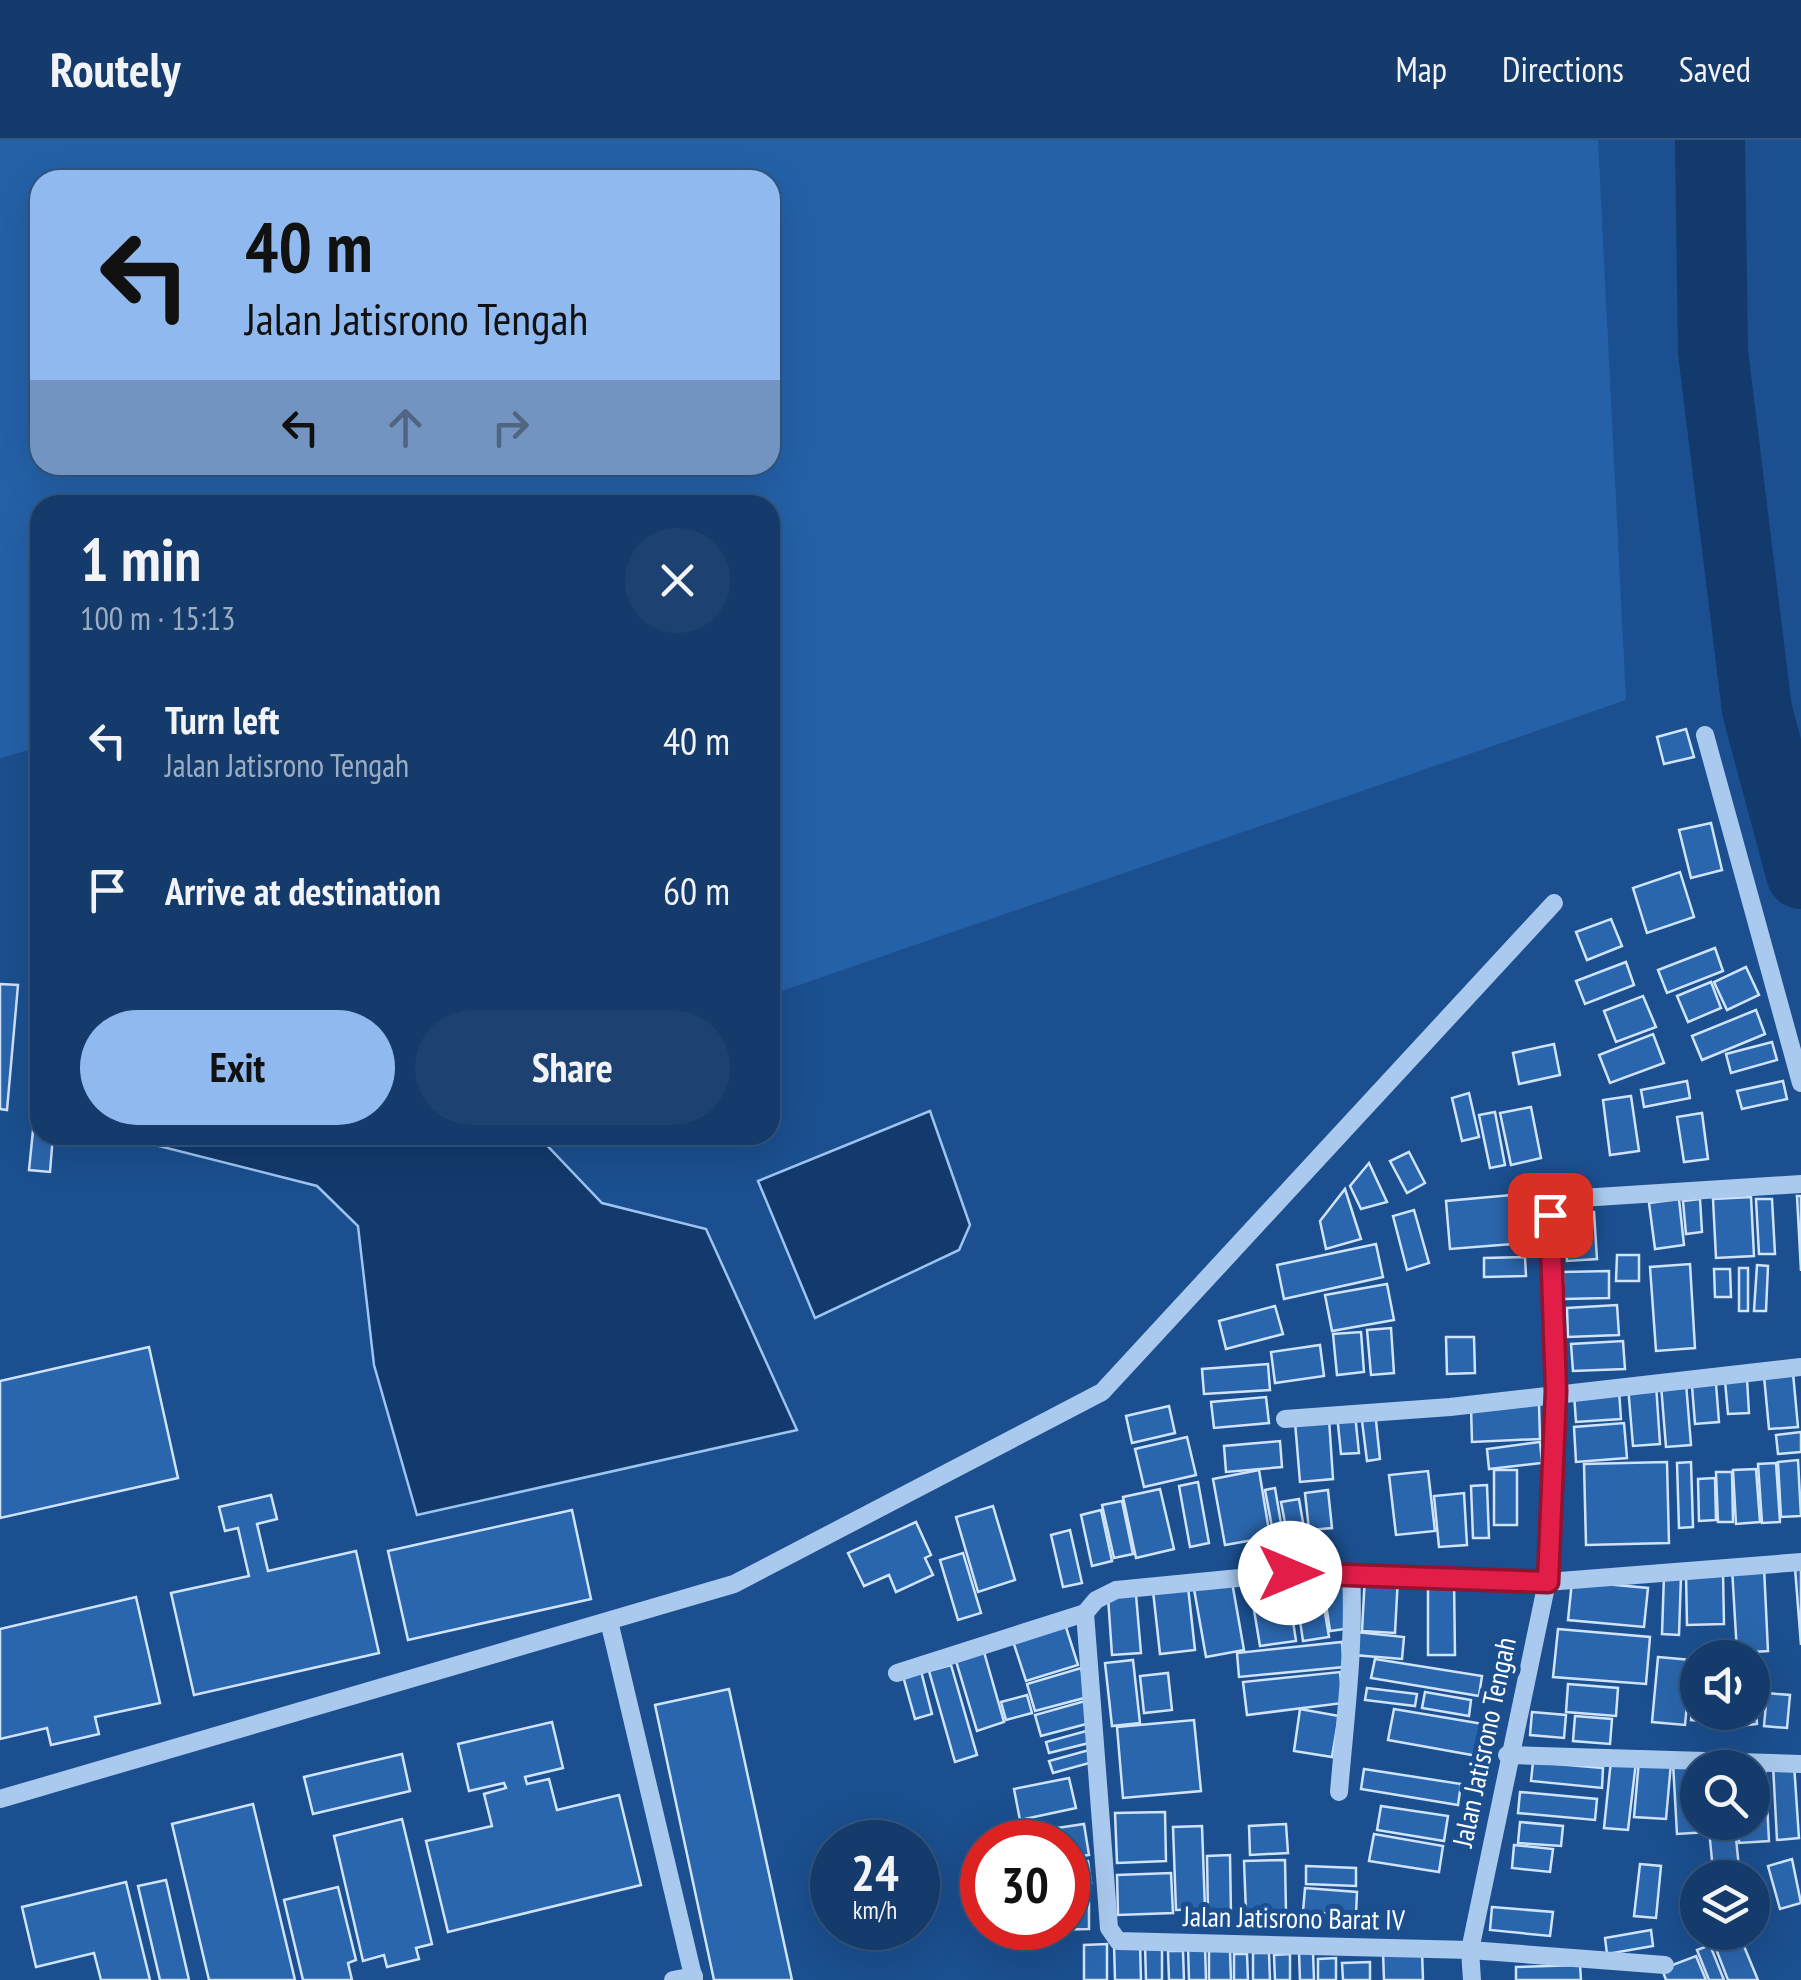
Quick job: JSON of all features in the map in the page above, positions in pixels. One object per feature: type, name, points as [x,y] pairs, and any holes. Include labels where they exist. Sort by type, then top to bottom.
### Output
[{"type":"street","points":[[1705,735],[1801,1082]]},
{"type":"street","points":[[0,1799],[734,1584],[1102,1392],[1554,903]]},
{"type":"street","name":"Jalan Jatisrono Tengah","points":[[1472,1980],[1470,1950],[1507,1755],[1548,1582],[1556,1391],[1550,1215],[1581,1198],[1801,1184]]},
{"type":"street","points":[[1285,1420],[1450,1407],[1556,1391],[1801,1367]]},
{"type":"street","points":[[897,1674],[1090,1607],[1116,1590],[1290,1573],[1548,1582],[1801,1562]]},
{"type":"street","points":[[1338,1792],[1354,1631],[1351,1573]]},
{"type":"street","name":"Jalan Jatisrono Barat IV","points":[[1090,1607],[1109,1928],[1118,1941],[1470,1950],[1664,1964]]},
{"type":"street","points":[[609,1621],[694,1978],[673,1980]]},
{"type":"street","points":[[1507,1755],[1801,1764]]},
{"type":"shaded area","points":[[0,140],[1598,140],[1626,700],[780,992],[780,495],[30,495],[30,750],[0,758]]},
{"type":"shaded area","points":[[930,1111],[970,1225],[959,1250],[815,1318],[758,1181]]},
{"type":"shaded area","points":[[155,1145],[547,1145],[602,1203],[706,1229],[797,1430],[417,1515],[374,1365],[358,1226],[317,1186]]},
{"type":"building","points":[[1686,729],[1694,757],[1664,764],[1657,737]]},
{"type":"building","points":[[1711,823],[1722,870],[1691,878],[1679,830]]},
{"type":"building","points":[[1680,872],[1694,917],[1647,933],[1633,888]]},
{"type":"building","points":[[1611,919],[1622,946],[1587,960],[1576,932]]},
{"type":"building","points":[[1715,948],[1723,971],[1667,993],[1658,970]]},
{"type":"building","points":[[1626,962],[1634,985],[1585,1004],[1576,981]]},
{"type":"building","points":[[1746,967],[1759,995],[1727,1010],[1714,982]]},
{"type":"building","points":[[1711,982],[1721,1008],[1688,1022],[1677,996]]},
{"type":"building","points":[[0,984],[18,985],[7,1110],[0,1109]]},
{"type":"building","points":[[1643,996],[1656,1027],[1616,1042],[1604,1011]]},
{"type":"building","points":[[1756,1010],[1765,1034],[1702,1060],[1692,1036]]},
{"type":"building","points":[[1653,1034],[1664,1063],[1610,1083],[1599,1055]]},
{"type":"building","points":[[1772,1042],[1777,1060],[1731,1073],[1726,1054]]},
{"type":"building","points":[[1554,1044],[1560,1075],[1519,1084],[1513,1053]]},
{"type":"building","points":[[1687,1081],[1690,1098],[1644,1107],[1641,1090]]},
{"type":"building","points":[[1783,1081],[1787,1099],[1742,1109],[1737,1091]]},
{"type":"building","points":[[1469,1093],[1479,1137],[1462,1141],[1452,1098]]},
{"type":"building","points":[[1631,1096],[1639,1151],[1610,1155],[1603,1100]]},
{"type":"building","points":[[1531,1107],[1541,1158],[1511,1165],[1500,1113]]},
{"type":"building","points":[[1495,1112],[1505,1165],[1490,1168],[1479,1115]]},
{"type":"building","points":[[1702,1113],[1708,1159],[1684,1162],[1677,1117]]},
{"type":"building","points":[[32,1145],[52,1145],[50,1172],[29,1170]]},
{"type":"building","points":[[1409,1152],[1425,1183],[1407,1193],[1390,1161]]},
{"type":"building","points":[[1369,1163],[1387,1202],[1361,1209],[1350,1186]]},
{"type":"building","points":[[1345,1189],[1361,1239],[1326,1249],[1320,1221]]},
{"type":"building","points":[[1522,1194],[1526,1243],[1450,1249],[1446,1201]]},
{"type":"building","points":[[1797,1196],[1801,1196],[1801,1271]]},
{"type":"building","points":[[1751,1197],[1754,1256],[1716,1258],[1713,1199]]},
{"type":"building","points":[[1679,1199],[1684,1245],[1655,1249],[1649,1203]]},
{"type":"building","points":[[1700,1199],[1702,1232],[1686,1234],[1683,1201]]},
{"type":"building","points":[[1756,1199],[1772,1199],[1775,1254],[1759,1254]]},
{"type":"building","points":[[1414,1210],[1429,1263],[1407,1270],[1393,1216]]},
{"type":"building","points":[[1594,1212],[1597,1259],[1567,1261],[1565,1213]]},
{"type":"building","points":[[1376,1244],[1383,1277],[1284,1299],[1277,1265]]},
{"type":"building","points":[[1617,1255],[1639,1255],[1639,1281],[1616,1281]]},
{"type":"building","points":[[1525,1257],[1526,1276],[1484,1277],[1484,1258]]},
{"type":"building","points":[[1690,1264],[1695,1348],[1656,1351],[1650,1267]]},
{"type":"building","points":[[1757,1265],[1768,1266],[1766,1311],[1754,1311]]},
{"type":"building","points":[[1739,1268],[1748,1268],[1748,1311],[1739,1311]]},
{"type":"building","points":[[1714,1269],[1730,1269],[1731,1297],[1715,1297]]},
{"type":"building","points":[[1609,1271],[1609,1298],[1564,1299],[1563,1272]]},
{"type":"building","points":[[1387,1284],[1394,1320],[1332,1331],[1325,1295]]},
{"type":"building","points":[[1617,1305],[1619,1335],[1568,1337],[1567,1308]]},
{"type":"building","points":[[1275,1306],[1283,1334],[1226,1349],[1219,1321]]},
{"type":"building","points":[[1391,1328],[1394,1373],[1371,1375],[1367,1330]]},
{"type":"building","points":[[1361,1332],[1364,1372],[1337,1375],[1333,1334]]},
{"type":"building","points":[[1446,1337],[1474,1337],[1475,1373],[1447,1374]]},
{"type":"building","points":[[1623,1341],[1625,1369],[1573,1371],[1571,1344]]},
{"type":"building","points":[[1320,1345],[1324,1376],[1275,1383],[1271,1352]]},
{"type":"building","points":[[149,1347],[178,1478],[0,1518],[0,1381]]},
{"type":"building","points":[[1268,1364],[1270,1390],[1204,1394],[1202,1369]]},
{"type":"building","points":[[1793,1373],[1798,1427],[1769,1429],[1764,1376]]},
{"type":"building","points":[[1747,1379],[1749,1413],[1728,1414],[1725,1381]]},
{"type":"building","points":[[1686,1383],[1691,1445],[1666,1447],[1661,1385]]},
{"type":"building","points":[[1656,1384],[1660,1444],[1633,1446],[1628,1386]]},
{"type":"building","points":[[1716,1384],[1719,1422],[1695,1424],[1692,1386]]},
{"type":"building","points":[[1619,1390],[1621,1419],[1576,1422],[1574,1394]]},
{"type":"building","points":[[1266,1397],[1269,1423],[1214,1428],[1211,1402]]},
{"type":"building","points":[[1539,1404],[1540,1439],[1472,1442],[1471,1407]]},
{"type":"building","points":[[1169,1406],[1175,1433],[1132,1443],[1126,1416]]},
{"type":"building","points":[[1375,1411],[1380,1459],[1367,1461],[1361,1413]]},
{"type":"building","points":[[1355,1414],[1359,1453],[1341,1454],[1337,1415]]},
{"type":"building","points":[[1329,1419],[1333,1479],[1300,1482],[1295,1422]]},
{"type":"building","points":[[1624,1423],[1627,1458],[1576,1462],[1574,1427]]},
{"type":"building","points":[[1801,1432],[1801,1452],[1778,1454],[1776,1435]]},
{"type":"building","points":[[1187,1437],[1196,1475],[1144,1487],[1135,1449]]},
{"type":"building","points":[[1280,1441],[1282,1467],[1226,1472],[1224,1446]]},
{"type":"building","points":[[1540,1442],[1542,1463],[1489,1469],[1487,1449]]},
{"type":"building","points":[[1798,1460],[1801,1516],[1781,1517],[1778,1462]]},
{"type":"building","points":[[1667,1462],[1669,1543],[1586,1545],[1584,1464]]},
{"type":"building","points":[[1691,1462],[1693,1527],[1679,1528],[1677,1463]]},
{"type":"building","points":[[1776,1463],[1780,1522],[1762,1523],[1758,1464]]},
{"type":"building","points":[[1756,1469],[1760,1522],[1736,1524],[1733,1470]]},
{"type":"building","points":[[1259,1470],[1270,1537],[1225,1545],[1213,1479]]},
{"type":"building","points":[[1494,1470],[1517,1470],[1517,1525],[1494,1525]]},
{"type":"building","points":[[1428,1471],[1435,1531],[1396,1535],[1389,1475]]},
{"type":"building","points":[[1716,1472],[1732,1472],[1733,1522],[1718,1522]]},
{"type":"building","points":[[1715,1478],[1716,1520],[1699,1521],[1698,1479]]},
{"type":"building","points":[[1198,1482],[1209,1543],[1190,1547],[1179,1486]]},
{"type":"building","points":[[1487,1485],[1489,1538],[1473,1538],[1471,1486]]},
{"type":"building","points":[[1275,1488],[1284,1541],[1275,1543],[1265,1490]]},
{"type":"building","points":[[1160,1489],[1174,1549],[1136,1558],[1123,1497]]},
{"type":"building","points":[[1328,1490],[1332,1528],[1309,1530],[1305,1493]]},
{"type":"building","points":[[1464,1493],[1467,1545],[1439,1547],[1434,1496]]},
{"type":"building","points":[[271,1495],[277,1519],[257,1524],[268,1571],[356,1551],[379,1653],[194,1695],[171,1593],[249,1576],[238,1528],[225,1531],[219,1507]]},
{"type":"building","points":[[1299,1499],[1305,1534],[1288,1538],[1281,1502]]},
{"type":"building","points":[[1122,1501],[1133,1554],[1114,1558],[1102,1505]]},
{"type":"building","points":[[993,1506],[1015,1580],[978,1592],[956,1517]]},
{"type":"building","points":[[572,1510],[591,1599],[408,1640],[388,1551]]},
{"type":"building","points":[[1101,1510],[1112,1561],[1092,1566],[1081,1515]]},
{"type":"building","points":[[916,1522],[931,1555],[925,1558],[933,1575],[896,1592],[889,1575],[864,1586],[848,1553]]},
{"type":"building","points":[[1070,1530],[1082,1583],[1063,1587],[1051,1535]]},
{"type":"building","points":[[963,1553],[981,1613],[958,1620],[940,1560]]},
{"type":"building","points":[[1764,1567],[1767,1640],[1736,1640],[1732,1568]]},
{"type":"building","points":[[1795,1568],[1801,1568],[1801,1645]]},
{"type":"building","points":[[1723,1573],[1724,1624],[1687,1625],[1686,1574]]},
{"type":"building","points":[[1344,1575],[1352,1628],[1330,1631],[1322,1578]]},
{"type":"building","points":[[1365,1575],[1398,1577],[1395,1633],[1362,1631]]},
{"type":"building","points":[[1664,1575],[1681,1576],[1679,1635],[1662,1634]]},
{"type":"building","points":[[1319,1576],[1329,1637],[1303,1641],[1294,1580]]},
{"type":"building","points":[[1428,1578],[1454,1578],[1455,1655],[1428,1655]]},
{"type":"building","points":[[1287,1581],[1296,1641],[1260,1646],[1250,1586]]},
{"type":"building","points":[[1572,1581],[1648,1588],[1644,1627],[1568,1620]]},
{"type":"building","points":[[1232,1582],[1244,1650],[1206,1657],[1194,1589]]},
{"type":"building","points":[[1188,1587],[1195,1650],[1160,1654],[1153,1591]]},
{"type":"building","points":[[1136,1595],[1141,1653],[1112,1655],[1108,1597]]},
{"type":"building","points":[[136,1597],[160,1703],[95,1717],[99,1734],[51,1745],[47,1728],[0,1739],[0,1629]]},
{"type":"building","points":[[1064,1621],[1078,1665],[1026,1681],[1012,1638]]},
{"type":"building","points":[[1558,1629],[1650,1637],[1646,1684],[1553,1677]]},
{"type":"building","points":[[1356,1632],[1404,1637],[1402,1659],[1354,1655]]},
{"type":"building","points":[[1342,1642],[1344,1667],[1239,1677],[1237,1653]]},
{"type":"building","points":[[984,1652],[1004,1722],[977,1731],[956,1661]]},
{"type":"building","points":[[1658,1657],[1680,1659],[1680,1725],[1652,1722]]},
{"type":"building","points":[[1375,1659],[1482,1676],[1479,1696],[1371,1678]]},
{"type":"building","points":[[1133,1660],[1140,1723],[1112,1726],[1105,1663]]},
{"type":"building","points":[[951,1665],[977,1755],[955,1762],[929,1671]]},
{"type":"building","points":[[1081,1668],[1088,1697],[1035,1711],[1027,1684]]},
{"type":"building","points":[[921,1671],[932,1714],[915,1719],[903,1676]]},
{"type":"building","points":[[1340,1672],[1343,1703],[1247,1715],[1243,1682]]},
{"type":"building","points":[[1168,1673],[1172,1710],[1144,1713],[1140,1676]]},
{"type":"building","points":[[1568,1684],[1618,1688],[1616,1716],[1566,1712]]},
{"type":"building","points":[[1367,1688],[1417,1694],[1415,1706],[1365,1700]]},
{"type":"building","points":[[729,1689],[792,1980],[714,1980],[655,1705]]},
{"type":"building","points":[[1425,1692],[1471,1700],[1469,1716],[1422,1708]]},
{"type":"building","points":[[1770,1693],[1790,1695],[1787,1728],[1770,1727]]},
{"type":"building","points":[[1027,1695],[1032,1713],[1006,1720],[1001,1702]]},
{"type":"building","points":[[1085,1701],[1090,1723],[1041,1736],[1035,1715]]},
{"type":"building","points":[[1300,1709],[1339,1716],[1332,1757],[1294,1751]]},
{"type":"building","points":[[1394,1709],[1489,1725],[1483,1757],[1388,1740]]},
{"type":"building","points":[[1532,1712],[1566,1715],[1564,1738],[1530,1735]]},
{"type":"building","points":[[1575,1716],[1612,1719],[1610,1744],[1573,1741]]},
{"type":"building","points":[[1194,1720],[1201,1791],[1123,1798],[1117,1727]]},
{"type":"building","points":[[552,1722],[563,1768],[525,1777],[527,1784],[549,1779],[557,1810],[619,1795],[641,1885],[448,1932],[426,1841],[492,1826],[484,1794],[506,1788],[504,1783],[469,1791],[458,1744]]},
{"type":"building","points":[[1086,1731],[1089,1743],[1049,1753],[1046,1742]]},
{"type":"building","points":[[1089,1750],[1093,1762],[1053,1773],[1049,1761]]},
{"type":"building","points":[[402,1754],[410,1791],[313,1814],[304,1777]]},
{"type":"building","points":[[1611,1760],[1636,1762],[1628,1830],[1604,1828]]},
{"type":"building","points":[[1639,1760],[1671,1763],[1666,1819],[1634,1817]]},
{"type":"building","points":[[1533,1762],[1603,1768],[1602,1788],[1531,1781]]},
{"type":"building","points":[[1673,1763],[1680,1764],[1677,1834]]},
{"type":"building","points":[[1794,1764],[1799,1838],[1777,1840],[1773,1765]]},
{"type":"building","points":[[1364,1769],[1461,1784],[1458,1805],[1361,1789]]},
{"type":"building","points":[[1069,1778],[1076,1808],[1020,1820],[1014,1789]]},
{"type":"building","points":[[1520,1792],[1597,1799],[1595,1820],[1518,1813]]},
{"type":"building","points":[[253,1804],[295,1980],[209,1980],[172,1824]]},
{"type":"building","points":[[1381,1806],[1448,1816],[1444,1841],[1377,1830]]},
{"type":"building","points":[[1165,1812],[1166,1861],[1117,1863],[1115,1813]]},
{"type":"building","points":[[402,1819],[432,1944],[416,1948],[419,1959],[387,1967],[384,1955],[363,1961],[334,1836]]},
{"type":"building","points":[[1520,1822],[1563,1826],[1561,1846],[1518,1843]]},
{"type":"building","points":[[1286,1824],[1288,1853],[1250,1855],[1249,1826]]},
{"type":"building","points":[[1202,1826],[1205,1909],[1176,1910],[1173,1827]]},
{"type":"building","points":[[1374,1834],[1443,1846],[1439,1872],[1369,1861]]},
{"type":"building","points":[[1710,1840],[1736,1840],[1738,1860],[1712,1860]]},
{"type":"building","points":[[1514,1845],[1553,1849],[1550,1872],[1512,1868]]},
{"type":"building","points":[[1230,1855],[1231,1915],[1208,1915],[1207,1856]]},
{"type":"building","points":[[1792,1859],[1801,1903],[1780,1909],[1770,1865]]},
{"type":"building","points":[[1285,1860],[1286,1912],[1246,1913],[1244,1861]]},
{"type":"building","points":[[1640,1864],[1661,1866],[1656,1918],[1634,1916]]},
{"type":"building","points":[[1306,1866],[1356,1868],[1356,1886],[1306,1884]]},
{"type":"building","points":[[1171,1873],[1173,1913],[1118,1915],[1117,1875]]},
{"type":"building","points":[[166,1880],[189,1980],[160,1980],[138,1886]]},
{"type":"building","points":[[126,1882],[150,1980],[101,1980],[94,1953],[36,1967],[22,1907]]},
{"type":"building","points":[[338,1887],[356,1960],[348,1963],[352,1980],[303,1980],[284,1900]]},
{"type":"building","points":[[1305,1888],[1357,1892],[1356,1915],[1303,1912]]},
{"type":"building","points":[[1492,1907],[1553,1912],[1550,1936],[1490,1930]]},
{"type":"building","points":[[1651,1930],[1653,1946],[1607,1954],[1605,1938]]},
{"type":"building","points":[[1107,1944],[1107,1980],[1084,1980],[1084,1950],[1090,1950],[1090,1945]]},
{"type":"building","points":[[1114,1944],[1140,1944],[1141,1980],[1115,1980]]},
{"type":"building","points":[[1145,1944],[1162,1944],[1162,1980],[1146,1980]]},
{"type":"building","points":[[1205,1945],[1206,1980],[1189,1980],[1188,1946]]},
{"type":"building","points":[[1230,1950],[1231,1980],[1209,1980],[1209,1951]]},
{"type":"building","points":[[1697,1950],[1712,1950],[1724,1980],[1709,1980]]},
{"type":"building","points":[[1716,1950],[1746,1950],[1758,1980],[1728,1980]]},
{"type":"building","points":[[1168,1951],[1183,1951],[1184,1980],[1169,1980]]},
{"type":"building","points":[[1422,1951],[1423,1980],[1384,1980],[1383,1952]]},
{"type":"building","points":[[1299,1952],[1313,1952],[1314,1980],[1300,1980]]},
{"type":"building","points":[[1253,1953],[1269,1953],[1270,1980],[1253,1980]]},
{"type":"building","points":[[1234,1954],[1247,1954],[1248,1980],[1234,1980]]},
{"type":"building","points":[[1290,1954],[1290,1980],[1275,1980],[1274,1955]]},
{"type":"building","points":[[1696,1956],[1706,1980],[1666,1980],[1662,1969]]},
{"type":"building","points":[[1336,1958],[1336,1980],[1318,1980],[1318,1959]]},
{"type":"building","points":[[1370,1962],[1370,1980],[1343,1980],[1342,1963]]},
{"type":"building","points":[[1580,1965],[1581,1980],[1516,1980],[1516,1967]]},
{"type":"waterway","points":[[1710,140],[1713,352],[1757,710],[1801,874]]},
{"type":"route","points":[[1290,1573],[1548,1582],[1556,1391],[1550,1215]]}]
